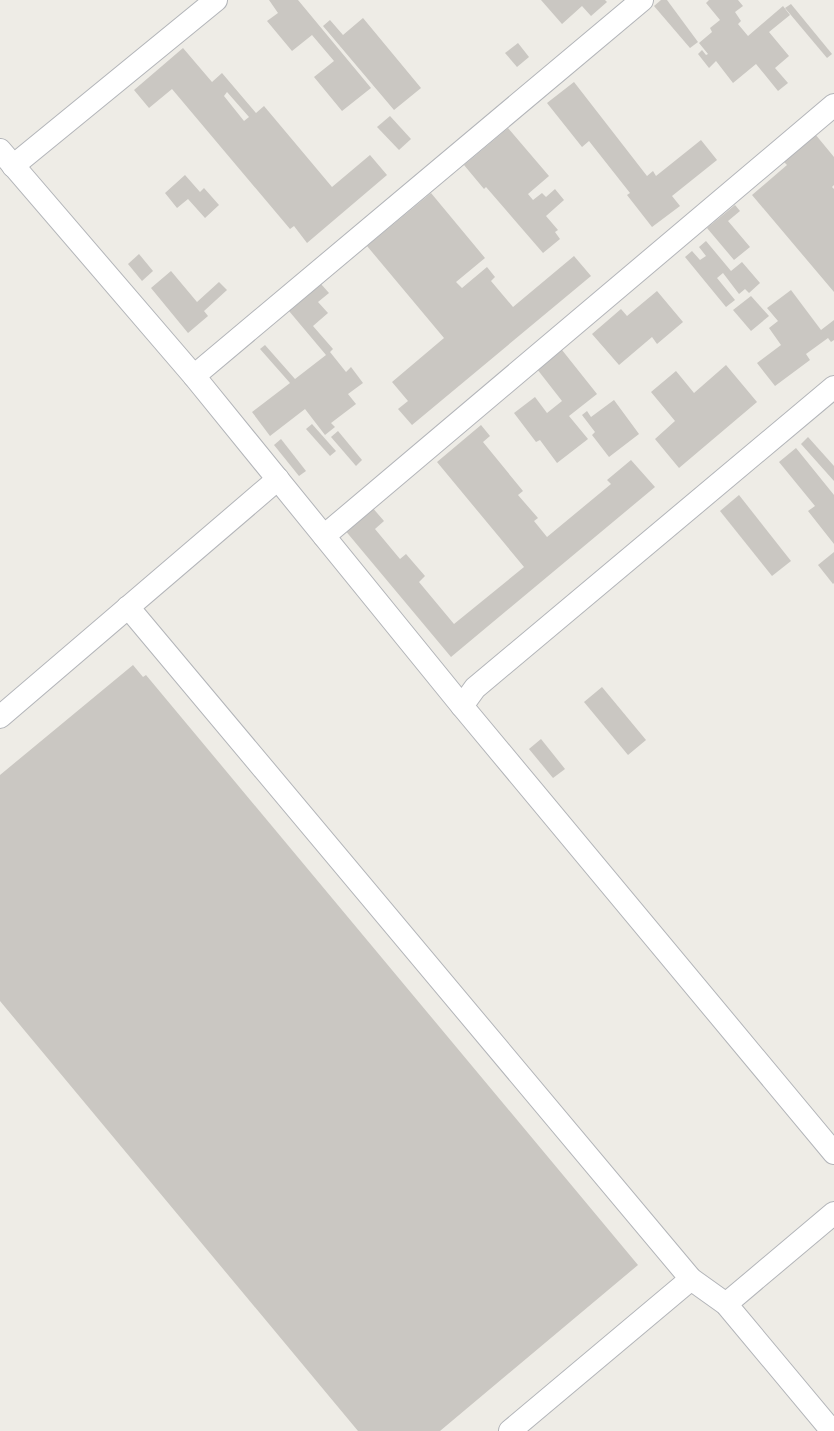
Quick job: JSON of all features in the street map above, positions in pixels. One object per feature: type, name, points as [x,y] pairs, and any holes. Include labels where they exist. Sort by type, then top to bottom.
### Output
[{"type":"street","points":[[216,0],[7,158],[194,376],[462,706],[834,1152]]},
{"type":"street","points":[[194,376],[642,0]]},
{"type":"street","points":[[324,536],[834,105]]},
{"type":"street","points":[[462,706],[475,688],[834,387]]},
{"type":"street","points":[[0,717],[278,479]]},
{"type":"street","points":[[128,607],[691,1279],[726,1304],[832,1431]]},
{"type":"street","points":[[726,1304],[834,1213]]},
{"type":"street","points":[[510,1431],[691,1279]]},
{"type":"building","points":[[269,0],[298,0],[371,88],[342,111],[314,77],[334,61],[312,35],[292,51],[267,21],[278,13]]},
{"type":"building","points":[[541,0],[605,0],[607,2],[591,16],[582,6],[562,24]]},
{"type":"building","points":[[661,0],[667,0],[698,42],[690,48],[654,6]]},
{"type":"building","points":[[709,0],[738,0],[743,6],[735,12],[741,21],[738,24],[748,36],[783,6],[790,15],[769,32],[789,56],[775,68],[788,83],[778,91],[756,64],[733,83],[716,61],[709,68],[698,54],[702,50],[706,55],[708,54],[699,43],[712,32],[710,28],[720,20],[706,3]]},
{"type":"building","points":[[791,4],[832,54],[827,58],[785,8]]},
{"type":"building","points":[[363,18],[421,88],[394,110],[323,26],[330,20],[343,35]]},
{"type":"building","points":[[518,43],[529,57],[517,67],[505,53]]},
{"type":"building","points":[[183,48],[212,82],[222,73],[256,113],[264,106],[332,187],[370,155],[387,175],[307,243],[294,226],[290,229],[172,89],[149,108],[134,90]],"holes":[[[227,92],[249,117],[244,121],[224,96]]]},
{"type":"building","points":[[574,82],[647,176],[653,171],[656,176],[701,140],[717,160],[672,196],[680,206],[652,227],[627,195],[630,193],[589,141],[582,147],[547,103]]},
{"type":"building","points":[[390,116],[411,139],[399,150],[377,127]]},
{"type":"building","points":[[508,128],[549,176],[528,194],[533,200],[542,193],[546,197],[555,189],[564,200],[546,216],[558,230],[555,232],[560,239],[543,253],[486,187],[484,189],[464,165]]},
{"type":"building","points":[[815,134],[834,157],[834,185],[832,187],[834,189],[834,292],[752,195],[787,165],[783,161]]},
{"type":"building","points":[[185,175],[200,192],[204,188],[219,205],[205,218],[188,199],[177,208],[165,193]]},
{"type":"building","points":[[431,193],[485,258],[456,282],[462,288],[487,267],[495,277],[491,281],[513,307],[574,256],[591,276],[412,425],[398,409],[408,401],[392,382],[444,338],[367,246]]},
{"type":"building","points":[[735,205],[740,211],[728,221],[750,247],[734,260],[707,228]]},
{"type":"building","points":[[706,241],[731,271],[742,262],[760,283],[749,293],[745,289],[739,294],[723,273],[717,278],[735,300],[726,307],[685,257],[692,251],[700,260],[706,256],[699,247]]},
{"type":"building","points":[[139,254],[153,271],[142,281],[128,264]]},
{"type":"building","points":[[171,271],[197,302],[219,282],[227,290],[204,311],[208,316],[188,333],[151,288]]},
{"type":"building","points":[[321,284],[329,293],[318,302],[328,313],[313,326],[333,349],[330,352],[346,372],[351,367],[363,383],[348,394],[356,404],[331,423],[335,427],[325,435],[305,409],[270,436],[252,412],[290,383],[260,349],[265,345],[295,379],[326,355],[289,311]]},
{"type":"building","points":[[791,290],[821,330],[834,320],[834,340],[831,342],[828,338],[806,354],[810,360],[775,386],[757,363],[781,345],[769,328],[778,321],[767,308]]},
{"type":"building","points":[[657,291],[683,322],[657,344],[652,337],[619,365],[592,334],[621,309],[627,316]]},
{"type":"building","points":[[751,296],[769,316],[751,331],[733,310]]},
{"type":"building","points":[[562,350],[597,394],[569,416],[588,439],[557,463],[540,440],[536,442],[514,413],[535,397],[547,413],[562,401],[537,369]]},
{"type":"building","points":[[726,365],[757,402],[679,468],[655,439],[675,421],[651,392],[676,371],[694,393]]},
{"type":"building","points":[[614,400],[639,434],[609,457],[592,435],[595,432],[582,415],[587,411],[591,417]]},
{"type":"building","points":[[312,424],[336,451],[330,456],[306,429]]},
{"type":"building","points":[[481,425],[490,436],[483,442],[523,491],[518,495],[538,518],[534,521],[547,537],[611,484],[607,480],[631,460],[655,487],[451,657],[344,529],[371,506],[384,521],[375,529],[400,559],[406,554],[425,576],[419,582],[454,624],[524,567],[437,462]]},
{"type":"building","points":[[338,431],[362,460],[356,466],[331,437]]},
{"type":"building","points":[[808,437],[834,466],[834,481],[801,444]]},
{"type":"building","points":[[281,439],[306,471],[299,476],[274,445]]},
{"type":"building","points":[[796,448],[834,495],[834,544],[808,511],[815,506],[779,462]]},
{"type":"building","points":[[739,495],[791,561],[772,576],[720,511]]},
{"type":"building","points":[[834,552],[834,583],[833,584],[818,565]]},
{"type":"building","points":[[133,665],[143,677],[146,675],[638,1265],[440,1431],[358,1431],[0,1001],[0,775]]},
{"type":"building","points":[[602,687],[646,740],[628,755],[584,702]]},
{"type":"building","points":[[541,739],[565,769],[553,778],[529,749]]}]
